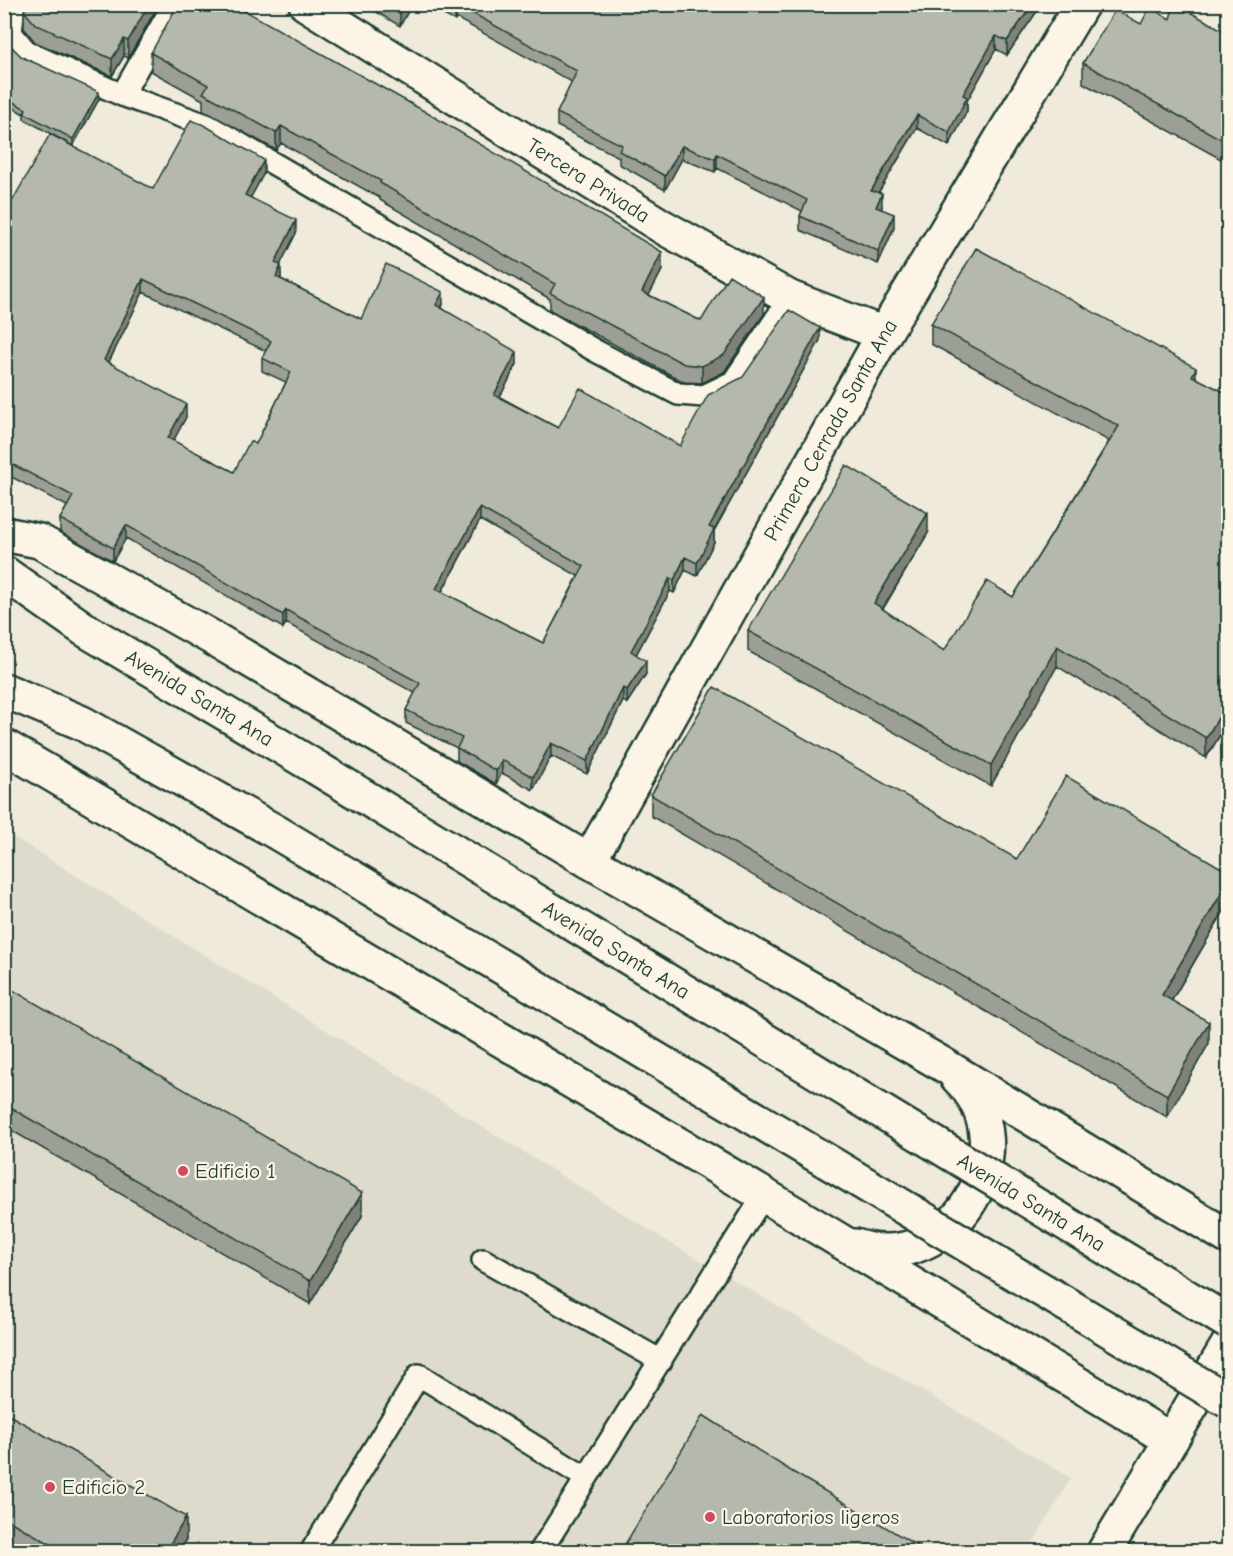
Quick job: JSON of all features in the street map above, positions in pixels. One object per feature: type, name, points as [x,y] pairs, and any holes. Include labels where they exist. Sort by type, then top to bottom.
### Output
[{"type":"street","name":"Tercera Privada","points":[[306,4],[663,227],[790,298],[884,334]]},
{"type":"street","name":"Primera Cerrada Santa Ana","points":[[589,861],[884,334],[1082,4]]},
{"type":"street","points":[[4,534],[39,541],[211,637],[589,861],[942,1064],[1228,1237]]},
{"type":"street","name":"Avenida Santa Ana","points":[[4,573],[84,629],[317,768],[1228,1322]]},
{"type":"street","points":[[4,690],[82,723],[276,832],[1228,1401]]},
{"type":"street","points":[[4,746],[842,1241],[1171,1440]]},
{"type":"street","points":[[842,1241],[864,1248],[888,1250],[910,1247],[932,1238],[952,1225],[973,1198],[985,1166],[986,1142],[982,1120],[974,1098],[960,1079],[942,1064]]},
{"type":"street","points":[[1104,1551],[1228,1345]]},
{"type":"lane","points":[[14,4],[11,33],[27,52],[122,95],[209,126],[594,350],[678,394],[704,396],[733,382],[790,298]]},
{"type":"lane","points":[[122,95],[174,4]]},
{"type":"lane","points":[[540,1551],[764,1195]]},
{"type":"lane","points":[[483,1260],[661,1361]]},
{"type":"lane","points":[[310,1551],[419,1375],[586,1478]]},
{"type":"shaded area","points":[[4,831],[667,1241],[1071,1478],[1028,1551],[5,1551]]},
{"type":"building","points":[[28,4],[149,4],[128,41],[124,39],[112,59],[35,24],[24,11]]},
{"type":"building","points":[[178,4],[233,4],[424,111],[662,252],[642,292],[701,321],[729,275],[764,297],[724,355],[702,366],[684,364],[550,293],[555,284],[380,183],[381,181],[281,126],[276,133],[203,93],[208,85],[151,53]]},
{"type":"building","points":[[386,4],[405,4],[400,13]]},
{"type":"building","points":[[456,4],[1033,4],[1007,41],[996,36],[963,95],[967,97],[949,132],[917,115],[871,191],[882,193],[876,207],[894,214],[878,251],[800,216],[807,200],[717,154],[715,159],[682,146],[665,176],[619,151],[622,145],[557,113],[577,71]]},
{"type":"building","points":[[1174,4],[1228,33],[1228,143],[1083,63],[1115,10],[1141,24],[1150,7],[1170,19]]},
{"type":"building","points":[[9,44],[22,57],[99,92],[73,139],[24,113],[26,109],[4,97],[4,51]]},
{"type":"building","points":[[191,120],[204,125],[264,160],[245,195],[296,220],[275,263],[281,265],[276,277],[361,319],[386,264],[443,292],[436,305],[517,352],[494,395],[558,428],[580,388],[680,446],[708,395],[743,377],[789,310],[820,328],[709,527],[714,529],[697,563],[685,557],[674,580],[670,578],[631,651],[646,661],[627,690],[623,688],[587,761],[551,743],[533,777],[502,760],[496,771],[457,748],[462,738],[406,710],[420,683],[286,610],[283,615],[126,525],[113,548],[60,519],[73,496],[4,460],[4,216],[50,134],[153,189]],"holes":[[[143,279],[271,341],[262,358],[291,372],[256,444],[250,441],[234,472],[168,438],[186,404],[104,360]],[[480,508],[584,566],[543,643],[436,589]]]},
{"type":"building","points":[[976,248],[1196,368],[1192,376],[1228,394],[1228,702],[1206,738],[1057,646],[991,765],[748,631],[846,465],[928,513],[874,603],[944,651],[987,581],[1013,597],[1119,426],[931,324]]},
{"type":"building","points":[[714,687],[1017,859],[1066,776],[1228,872],[1228,882],[1162,995],[1209,1022],[1167,1095],[651,795]]},
{"type":"building","name":"Edificio 1","points":[[4,985],[362,1193],[310,1281],[4,1104]]},
{"type":"building","name":"Edificio 2","points":[[4,1412],[186,1517],[166,1551],[63,1551],[4,1518]]},
{"type":"building","points":[[703,1415],[791,1471],[926,1551],[621,1551]]},
{"type":"place","name":"Edificio 1","points":[[183,1171]]},
{"type":"place","name":"Edificio 2","points":[[50,1487]]},
{"type":"place","name":"Laboratorios ligeros","points":[[710,1517]]}]
